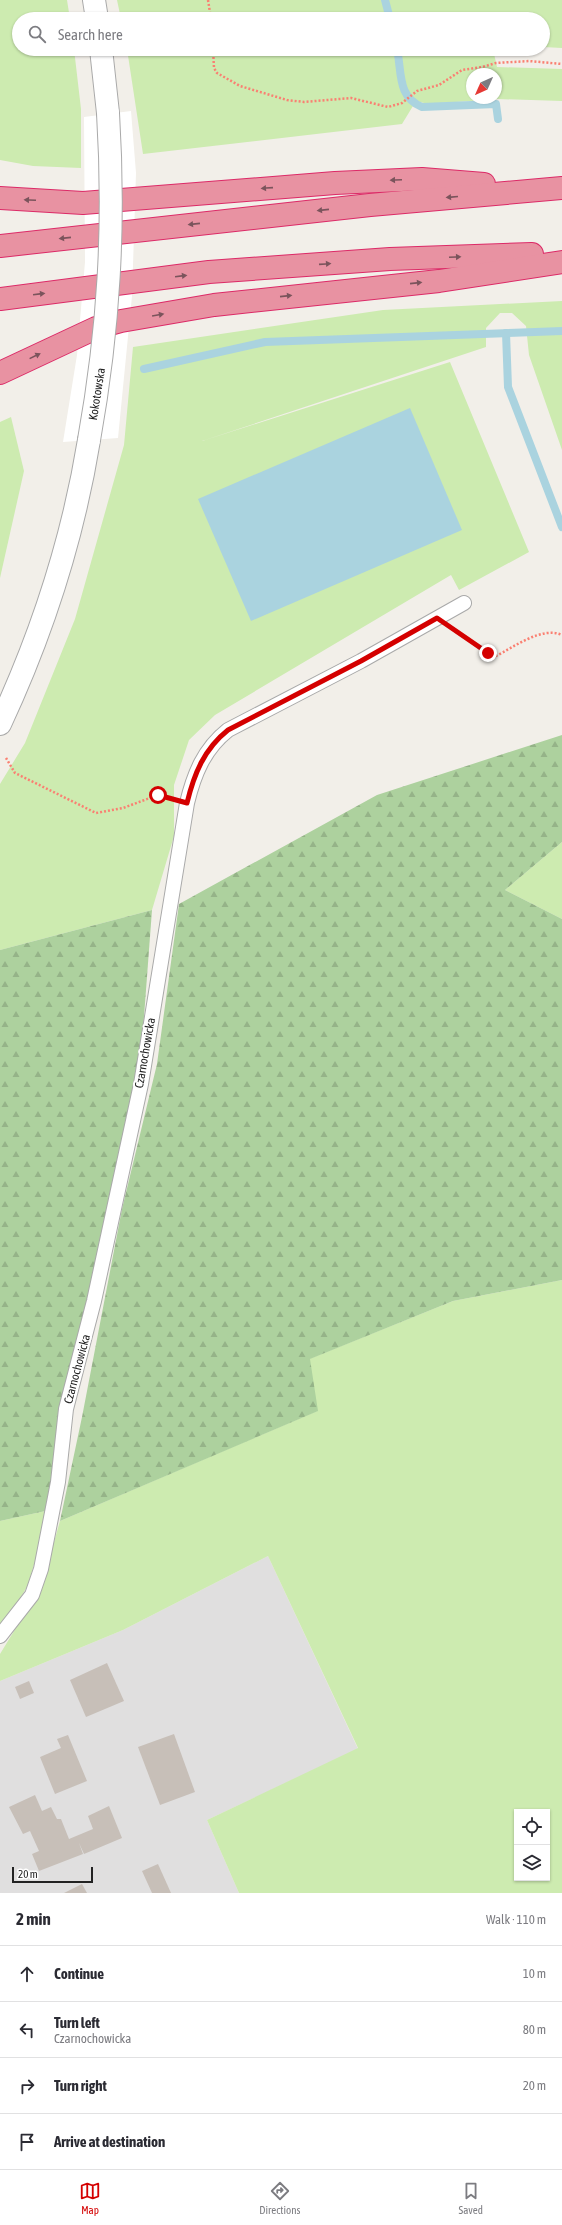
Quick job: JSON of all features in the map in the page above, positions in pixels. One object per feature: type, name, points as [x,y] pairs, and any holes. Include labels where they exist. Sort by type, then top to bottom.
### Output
[{"type":"highway","points":[[0,198],[83,203],[335,183],[422,179],[555,189]]},
{"type":"highway","points":[[0,246],[362,206],[555,189]]},
{"type":"highway","points":[[0,299],[209,272],[390,259],[562,254]]},
{"type":"highway","points":[[0,373],[96,328],[121,322],[214,305],[439,281],[562,262]]},
{"type":"street","points":[[94,0],[96,12]]},
{"type":"street","name":"Kokotowska","points":[[0,724],[27,662],[47,606],[76,506],[100,379],[110,272],[111,168],[108,113],[102,56]]},
{"type":"lane","name":"Czarnochowicka","points":[[0,1636],[32,1595],[41,1569],[58,1482],[66,1409],[94,1301],[141,1084],[187,803],[202,760],[214,741],[228,730],[361,661],[464,603]]},
{"type":"path","points":[[208,0],[210,12]]},
{"type":"path","points":[[213,56],[214,68],[217,73],[240,86],[287,100],[304,102],[351,98],[388,107],[402,103],[418,91],[443,83],[462,70],[482,67],[496,62],[529,61],[562,64]]},
{"type":"path","points":[[437,618],[473,644],[496,656],[537,636],[556,632],[562,635]]},
{"type":"path","points":[[6,758],[15,773],[96,812],[123,808],[158,795],[187,803]]},
{"type":"shaded area","points":[[268,1556],[358,1749],[207,1820],[239,1893],[0,1893],[0,1681],[123,1630]]},
{"type":"green space","points":[[0,0],[67,0],[69,12],[12,12],[12,56],[75,56],[81,109],[81,168],[33,166],[0,160]]},
{"type":"green space","points":[[117,0],[562,0],[562,48],[550,47],[550,12],[120,12]]},
{"type":"green space","points":[[128,56],[495,56],[497,67],[562,69],[562,101],[502,99],[502,68],[466,68],[466,101],[428,104],[416,101],[402,124],[143,154]]},
{"type":"green space","points":[[562,301],[562,450],[529,355],[526,326],[512,313],[500,313],[486,328],[486,347],[202,441],[450,362],[529,552],[459,590],[451,575],[215,715],[189,740],[174,785],[174,836],[152,910],[0,950],[0,784],[25,743],[75,619],[124,445],[133,347],[383,310]]},
{"type":"green space","points":[[11,417],[24,471],[0,578],[0,422]]},
{"type":"green space","points":[[562,735],[562,842],[505,890],[562,919],[562,1280],[453,1301],[310,1359],[318,1411],[60,1521],[82,1417],[122,1209],[157,1064],[179,904],[377,795]]},
{"type":"green space","points":[[562,842],[562,919],[505,890]]},
{"type":"green space","points":[[152,910],[140,1070],[50,1510],[0,1521],[0,950]]},
{"type":"green space","points":[[562,1280],[562,1893],[239,1893],[207,1820],[358,1748],[268,1556],[123,1630],[0,1681],[0,1654],[41,1587],[60,1521],[317,1411],[309,1359],[453,1301]]},
{"type":"green space","points":[[50,1510],[28,1585],[0,1633],[0,1521]]},
{"type":"water","points":[[410,408],[462,530],[251,621],[198,499]]},
{"type":"pier","points":[[131,111],[136,173],[132,296],[118,438],[63,442],[77,355],[85,262],[84,117]]},
{"type":"building","points":[[107,1663],[124,1701],[86,1717],[70,1680]]},
{"type":"building","points":[[29,1681],[34,1693],[20,1699],[15,1687]]},
{"type":"building","points":[[174,1734],[195,1792],[160,1805],[138,1747]]},
{"type":"building","points":[[68,1735],[87,1781],[55,1794],[40,1757],[61,1748],[57,1739]]},
{"type":"building","points":[[35,1795],[42,1811],[51,1807],[57,1819],[61,1819],[69,1839],[93,1829],[88,1816],[109,1806],[122,1838],[84,1854],[79,1843],[83,1854],[39,1871],[32,1854],[39,1851],[30,1831],[23,1834],[9,1807]]},
{"type":"building","points":[[158,1864],[171,1893],[152,1893],[142,1871]]},
{"type":"building","points":[[82,1884],[87,1893],[64,1893]]},
{"type":"waterway","points":[[385,0],[388,12]]},
{"type":"waterway","points":[[398,56],[404,90],[414,103],[422,107],[496,104],[498,119]]},
{"type":"waterway","points":[[144,369],[265,342],[562,331]]},
{"type":"waterway","points":[[506,333],[508,387],[562,527]]},
{"type":"route","points":[[158,795],[187,803],[190,790],[202,760],[214,741],[228,730],[361,661],[437,618],[488,653]]}]
